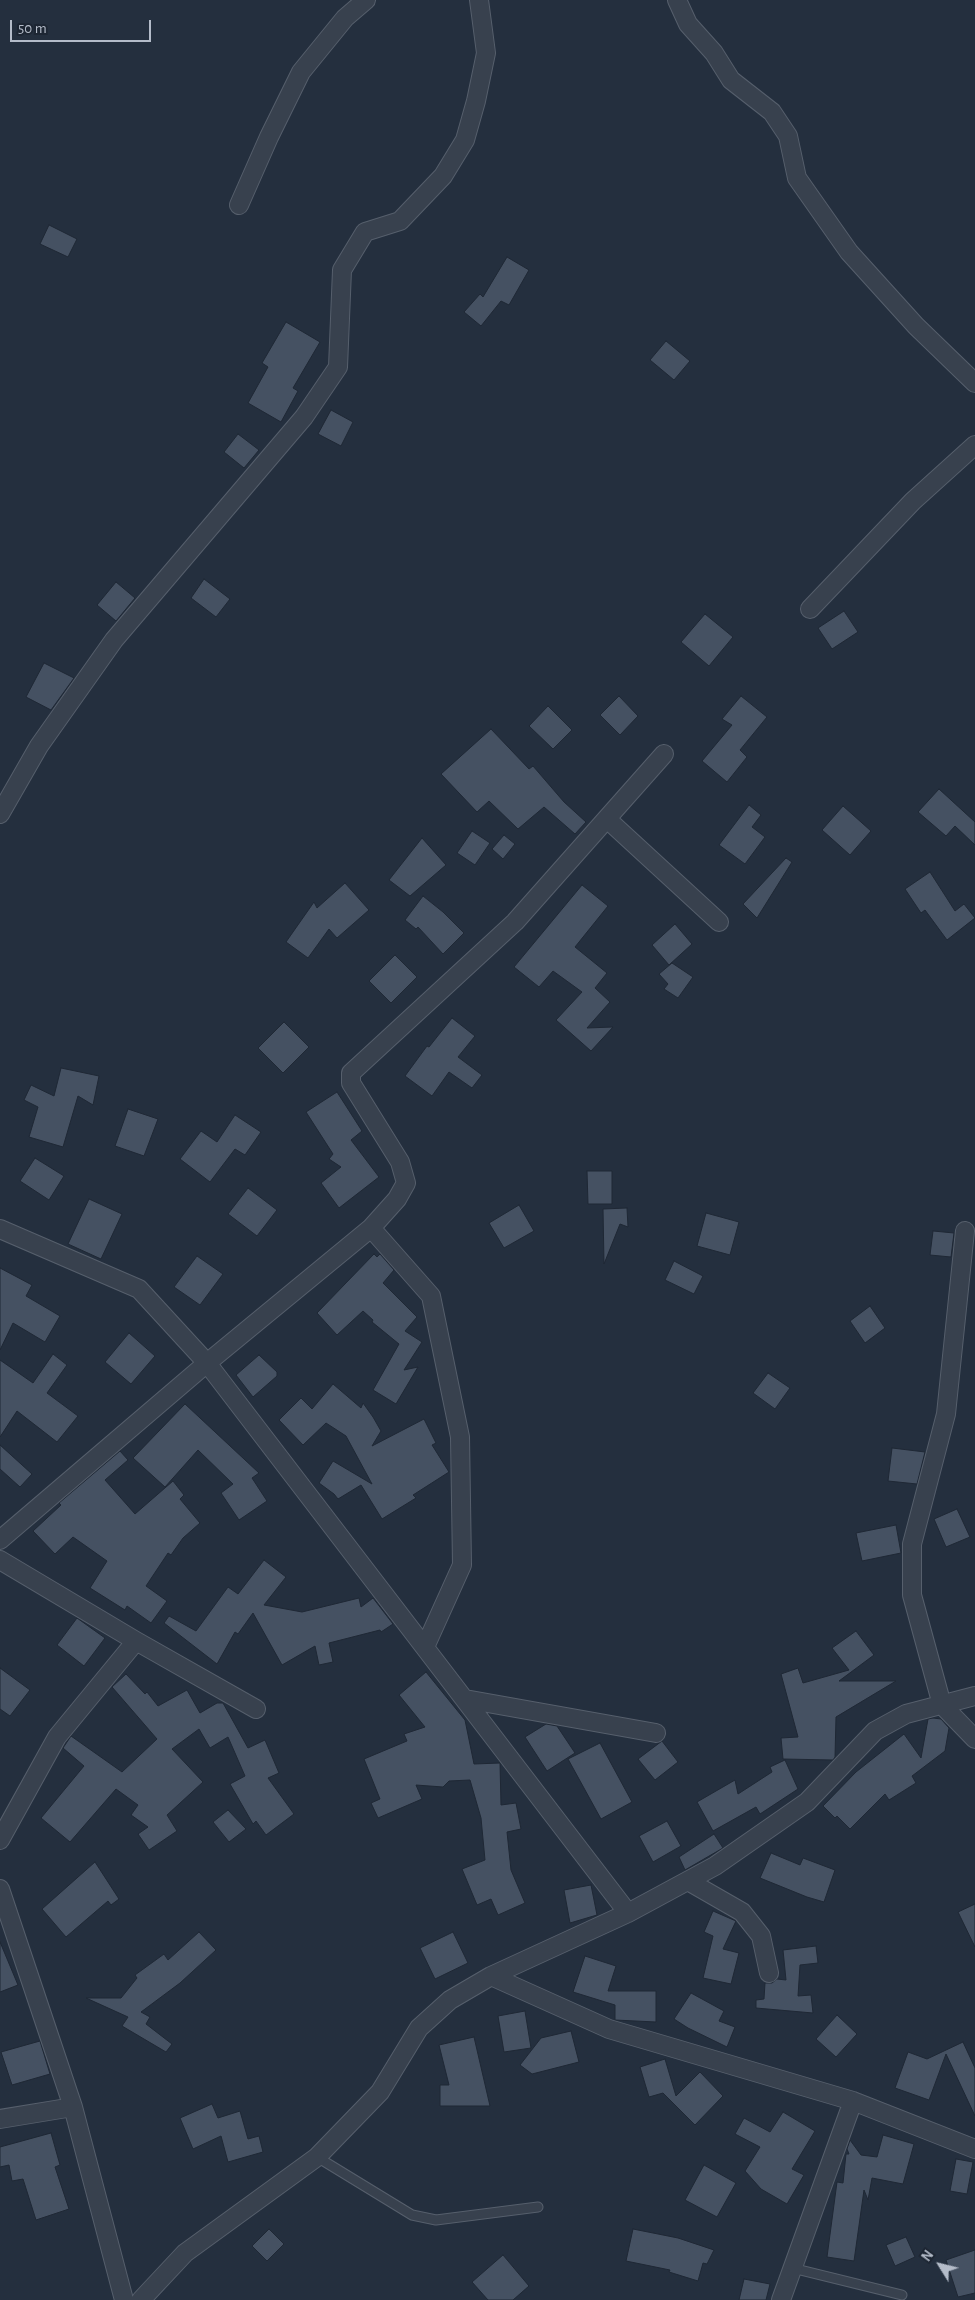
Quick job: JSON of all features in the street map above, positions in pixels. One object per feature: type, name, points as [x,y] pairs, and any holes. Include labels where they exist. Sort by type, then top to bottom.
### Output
[{"type":"street","points":[[239,206],[269,137],[302,72],[345,18],[366,0]]},
{"type":"street","points":[[0,814],[39,746],[114,640],[304,417],[338,367],[342,270],[365,232],[400,222],[442,176],[465,140],[476,101],[486,53],[479,0]]},
{"type":"street","points":[[677,0],[688,24],[714,52],[731,80],[772,112],[788,136],[796,178],[849,252],[910,319],[975,383]]},
{"type":"street","points":[[810,610],[913,501],[975,445]]},
{"type":"street","points":[[0,1540],[206,1363],[371,1228],[397,1199],[406,1182],[400,1162],[351,1083],[351,1073],[515,922],[664,754]]},
{"type":"street","points":[[607,819],[719,922]]},
{"type":"street","points":[[0,1228],[139,1289],[206,1363],[628,1913]]},
{"type":"street","points":[[371,1228],[431,1296],[460,1437],[462,1566],[425,1647]]},
{"type":"street","points":[[965,1231],[946,1414],[912,1544],[912,1595],[942,1705],[975,1739]]},
{"type":"street","points":[[0,1560],[136,1641],[256,1709]]},
{"type":"street","points":[[0,1840],[57,1738],[136,1641]]},
{"type":"street","points":[[141,2300],[185,2253],[317,2157],[380,2092],[419,2028],[450,2000],[490,1976],[628,1913],[715,1866],[807,1802],[875,1731],[906,1714],[975,1696]]},
{"type":"street","points":[[465,1699],[656,1733]]},
{"type":"street","points":[[688,1881],[742,1912],[761,1936],[769,1973]]},
{"type":"street","points":[[0,1889],[73,2107],[124,2300]]},
{"type":"street","points":[[490,1976],[609,2029],[854,2101],[975,2149]]},
{"type":"street","points":[[781,2300],[854,2101]]},
{"type":"street","points":[[0,2120],[73,2107]]},
{"type":"lane","points":[[317,2157],[412,2215],[436,2220],[538,2207]]},
{"type":"lane","points":[[792,2268],[902,2295]]},
{"type":"building","points":[[49,225],[77,239],[68,257],[40,244]]},
{"type":"building","points":[[507,257],[529,270],[509,305],[501,301],[481,326],[464,312],[480,294],[483,297]]},
{"type":"building","points":[[286,322],[320,342],[293,388],[298,391],[281,422],[248,403],[268,367],[262,363]]},
{"type":"building","points":[[666,341],[690,361],[674,380],[650,360]]},
{"type":"building","points":[[331,410],[353,422],[341,446],[318,434]]},
{"type":"building","points":[[238,434],[259,450],[244,468],[224,452]]},
{"type":"building","points":[[204,579],[230,599],[216,617],[191,598]]},
{"type":"building","points":[[116,582],[135,598],[116,621],[97,605]]},
{"type":"building","points":[[844,611],[858,632],[832,649],[818,628]]},
{"type":"building","points":[[705,614],[733,637],[709,666],[681,642]]},
{"type":"building","points":[[44,663],[74,678],[51,710],[26,697]]},
{"type":"building","points":[[619,696],[638,716],[620,735],[600,715]]},
{"type":"building","points":[[741,696],[767,717],[740,750],[747,757],[727,782],[702,761],[732,725],[722,719]]},
{"type":"building","points":[[548,706],[572,730],[553,749],[529,726]]},
{"type":"building","points":[[491,729],[529,769],[533,766],[564,802],[586,822],[575,834],[544,807],[518,829],[489,801],[477,812],[441,774]]},
{"type":"building","points":[[939,789],[975,822],[975,845],[955,826],[946,836],[918,812]]},
{"type":"building","points":[[749,805],[761,815],[752,827],[765,837],[745,864],[719,845]]},
{"type":"building","points":[[843,806],[871,831],[850,855],[822,830]]},
{"type":"building","points":[[472,831],[490,843],[475,865],[457,853]]},
{"type":"building","points":[[504,835],[515,844],[503,859],[492,849]]},
{"type":"building","points":[[422,838],[446,865],[410,896],[389,880]]},
{"type":"building","points":[[786,858],[792,862],[757,918],[743,904]]},
{"type":"building","points":[[930,872],[955,911],[964,904],[975,918],[947,940],[925,910],[921,913],[905,889]]},
{"type":"building","points":[[345,883],[369,910],[337,938],[329,929],[308,958],[286,942],[314,902],[317,908]]},
{"type":"building","points":[[582,885],[608,906],[575,947],[607,973],[595,988],[610,1002],[587,1028],[613,1027],[591,1051],[556,1020],[582,992],[553,971],[539,987],[514,967]]},
{"type":"building","points":[[423,896],[443,912],[464,933],[443,954],[418,927],[416,929],[405,920]]},
{"type":"building","points":[[675,924],[692,944],[669,965],[652,945]]},
{"type":"building","points":[[395,955],[417,977],[391,1003],[369,981]]},
{"type":"building","points":[[672,963],[693,977],[678,998],[664,989],[668,984],[659,974]]},
{"type":"building","points":[[452,1018],[475,1036],[458,1057],[482,1075],[472,1088],[449,1072],[432,1096],[405,1076],[427,1046],[429,1047]]},
{"type":"building","points":[[284,1022],[309,1047],[283,1073],[258,1048]]},
{"type":"building","points":[[61,1068],[99,1076],[93,1105],[78,1096],[63,1147],[29,1137],[38,1107],[24,1100],[31,1085],[54,1096]]},
{"type":"building","points":[[337,1092],[362,1131],[351,1140],[379,1177],[339,1208],[321,1183],[341,1167],[329,1159],[333,1154],[306,1112]]},
{"type":"building","points":[[128,1109],[158,1119],[144,1156],[115,1146]]},
{"type":"building","points":[[235,1115],[261,1132],[245,1155],[235,1149],[210,1182],[180,1159],[201,1131],[217,1142]]},
{"type":"building","points":[[35,1158],[64,1176],[49,1200],[20,1181]]},
{"type":"building","points":[[587,1171],[612,1171],[612,1204],[588,1204]]},
{"type":"building","points":[[248,1188],[277,1210],[257,1236],[228,1214]]},
{"type":"building","points":[[89,1199],[122,1214],[101,1259],[68,1244]]},
{"type":"building","points":[[519,1205],[534,1231],[504,1248],[489,1223]]},
{"type":"building","points":[[627,1208],[628,1227],[620,1224],[604,1264],[603,1209]]},
{"type":"building","points":[[706,1213],[739,1222],[730,1255],[697,1246]]},
{"type":"building","points":[[933,1231],[954,1233],[951,1257],[930,1255]]},
{"type":"building","points":[[374,1254],[377,1257],[380,1254],[394,1270],[383,1283],[417,1317],[405,1331],[422,1342],[404,1370],[418,1367],[396,1404],[373,1390],[399,1344],[372,1322],[373,1320],[363,1311],[337,1335],[317,1313]]},
{"type":"building","points":[[197,1256],[223,1274],[200,1305],[174,1287]]},
{"type":"building","points":[[674,1261],[703,1276],[694,1294],[665,1280]]},
{"type":"building","points":[[0,1268],[32,1285],[26,1296],[60,1316],[45,1342],[13,1323],[0,1350]]},
{"type":"building","points":[[870,1306],[885,1328],[865,1343],[850,1321]]},
{"type":"building","points":[[129,1333],[155,1356],[131,1384],[105,1362]]},
{"type":"building","points":[[53,1354],[67,1365],[47,1393],[78,1416],[57,1442],[17,1411],[0,1437],[0,1360],[33,1383]]},
{"type":"building","points":[[259,1355],[277,1372],[277,1376],[253,1397],[236,1375]]},
{"type":"building","points":[[768,1373],[790,1388],[775,1409],[753,1393]]},
{"type":"building","points":[[333,1384],[361,1408],[363,1403],[373,1417],[381,1431],[372,1446],[424,1419],[436,1443],[432,1445],[449,1472],[413,1495],[416,1498],[382,1519],[361,1485],[338,1499],[319,1483],[333,1461],[372,1484],[346,1436],[326,1423],[303,1445],[279,1420],[301,1398],[312,1409]]},
{"type":"building","points":[[185,1404],[259,1473],[252,1478],[267,1501],[239,1520],[221,1493],[233,1484],[198,1450],[165,1487],[133,1458]]},
{"type":"building","points":[[0,1445],[32,1474],[20,1487],[0,1469]]},
{"type":"building","points":[[892,1448],[925,1452],[917,1484],[888,1481]]},
{"type":"building","points":[[120,1451],[128,1460],[105,1480],[135,1514],[173,1481],[184,1495],[180,1499],[200,1523],[183,1538],[171,1555],[168,1553],[146,1586],[167,1601],[151,1623],[127,1606],[125,1610],[90,1588],[107,1561],[73,1537],[55,1554],[33,1531],[61,1505],[59,1503]]},
{"type":"building","points":[[957,1509],[970,1537],[946,1547],[934,1519]]},
{"type":"building","points":[[896,1525],[901,1553],[862,1561],[856,1533]]},
{"type":"building","points":[[264,1560],[286,1577],[264,1605],[302,1612],[359,1598],[361,1607],[373,1598],[393,1624],[381,1632],[380,1630],[329,1643],[333,1662],[319,1665],[315,1646],[282,1665],[253,1613],[238,1634],[235,1632],[217,1664],[164,1623],[169,1616],[196,1631],[228,1587],[238,1594]]},
{"type":"building","points":[[77,1618],[105,1638],[84,1666],[57,1645]]},
{"type":"building","points":[[856,1631],[874,1655],[839,1681],[896,1681],[836,1717],[835,1757],[833,1760],[783,1759],[781,1738],[798,1737],[781,1674],[798,1668],[803,1683],[849,1670],[832,1648]]},
{"type":"building","points":[[0,1668],[30,1690],[10,1716],[0,1709]]},
{"type":"building","points":[[426,1672],[465,1720],[474,1764],[500,1763],[501,1805],[516,1803],[521,1829],[507,1832],[511,1870],[525,1903],[498,1915],[491,1899],[477,1905],[462,1869],[485,1860],[481,1818],[470,1780],[449,1781],[443,1787],[416,1785],[422,1799],[378,1818],[371,1803],[380,1799],[364,1759],[407,1741],[404,1734],[425,1727],[399,1695]]},
{"type":"building","points":[[126,1674],[145,1694],[147,1692],[158,1706],[187,1690],[200,1713],[217,1703],[223,1703],[248,1748],[265,1740],[279,1773],[268,1778],[294,1814],[266,1835],[256,1821],[253,1824],[230,1784],[245,1776],[228,1737],[210,1748],[199,1729],[172,1749],[203,1782],[167,1815],[177,1831],[149,1850],[138,1834],[148,1827],[131,1815],[138,1805],[116,1789],[70,1842],[41,1818],[84,1766],[63,1748],[71,1736],[122,1772],[157,1739],[112,1687]]},
{"type":"building","points":[[928,1719],[941,1719],[949,1728],[945,1751],[912,1776],[916,1783],[889,1800],[885,1794],[850,1829],[823,1806],[856,1772],[904,1734],[921,1758]]},
{"type":"building","points":[[546,1724],[557,1726],[575,1753],[547,1771],[525,1737]]},
{"type":"building","points":[[662,1741],[678,1762],[655,1780],[638,1759]]},
{"type":"building","points":[[600,1743],[632,1802],[601,1819],[568,1759]]},
{"type":"building","points":[[785,1760],[798,1789],[760,1814],[756,1807],[713,1831],[697,1802],[735,1780],[738,1794],[772,1772],[770,1767]]},
{"type":"building","points":[[228,1810],[246,1829],[229,1842],[213,1822]]},
{"type":"building","points":[[667,1821],[681,1846],[653,1862],[639,1836]]},
{"type":"building","points":[[714,1834],[723,1848],[685,1870],[679,1857]]},
{"type":"building","points":[[771,1853],[800,1865],[803,1858],[835,1870],[824,1902],[760,1878]]},
{"type":"building","points":[[95,1862],[119,1899],[111,1905],[108,1901],[66,1937],[42,1909]]},
{"type":"building","points":[[591,1885],[597,1915],[570,1923],[564,1890]]},
{"type":"building","points":[[975,1904],[975,1947],[958,1912]]},
{"type":"building","points":[[713,1911],[736,1921],[723,1949],[739,1953],[731,1984],[703,1978],[713,1936],[704,1932]]},
{"type":"building","points":[[199,1932],[216,1950],[180,1983],[141,2012],[150,2017],[146,2024],[172,2044],[166,2052],[122,2026],[128,2017],[86,1998],[121,1998],[137,1978],[135,1975],[164,1954],[168,1960]]},
{"type":"building","points":[[453,1932],[468,1963],[435,1979],[420,1948]]},
{"type":"building","points":[[0,1942],[18,1985],[0,1992]]},
{"type":"building","points":[[816,1946],[818,1963],[800,1965],[798,1996],[811,1995],[813,2013],[756,2008],[756,2000],[764,1999],[765,1983],[772,1983],[777,1979],[786,1980],[783,1950]]},
{"type":"building","points":[[585,1956],[616,1966],[608,1991],[656,1991],[656,2022],[615,2020],[615,2005],[573,1992]]},
{"type":"building","points":[[691,1993],[724,2011],[719,2021],[735,2027],[727,2047],[674,2019]]},
{"type":"building","points":[[525,2011],[531,2048],[504,2052],[498,2016]]},
{"type":"building","points":[[837,2015],[857,2034],[836,2057],[816,2039]]},
{"type":"building","points":[[571,2031],[579,2062],[532,2074],[520,2065],[541,2038]]},
{"type":"building","points":[[474,2037],[490,2106],[440,2106],[440,2085],[449,2085],[439,2045]]},
{"type":"building","points":[[40,2041],[50,2074],[12,2085],[1,2052]]},
{"type":"building","points":[[963,2042],[975,2068],[975,2116],[946,2054],[929,2100],[895,2088],[908,2052],[927,2059]]},
{"type":"building","points":[[665,2059],[676,2096],[700,2072],[723,2096],[695,2125],[663,2093],[649,2097],[640,2067]]},
{"type":"building","points":[[212,2104],[218,2118],[240,2111],[248,2139],[259,2136],[263,2152],[228,2162],[221,2136],[193,2149],[180,2118]]},
{"type":"building","points":[[783,2112],[815,2131],[792,2169],[804,2175],[787,2204],[761,2189],[745,2171],[760,2147],[735,2134],[744,2118],[770,2132]]},
{"type":"building","points":[[51,2133],[60,2165],[55,2167],[69,2209],[36,2220],[23,2179],[12,2181],[9,2165],[0,2167],[0,2147]]},
{"type":"building","points":[[883,2135],[914,2144],[903,2184],[872,2178],[868,2200],[864,2190],[854,2261],[827,2257],[837,2182],[843,2183],[846,2154],[849,2154],[847,2149],[850,2140],[861,2155],[877,2157]]},
{"type":"building","points":[[956,2159],[973,2162],[967,2194],[950,2191]]},
{"type":"building","points":[[704,2165],[736,2183],[717,2217],[685,2200]]},
{"type":"building","points":[[269,2229],[284,2244],[267,2261],[252,2246]]},
{"type":"building","points":[[633,2229],[678,2238],[714,2250],[707,2264],[703,2263],[698,2281],[669,2272],[670,2270],[626,2261]]},
{"type":"building","points":[[906,2237],[915,2257],[895,2266],[886,2245]]},
{"type":"building","points":[[975,2250],[975,2293],[958,2297],[946,2260]]},
{"type":"building","points":[[503,2255],[529,2286],[513,2300],[488,2300],[472,2282]]},
{"type":"building","points":[[744,2279],[770,2284],[766,2300],[739,2300]]}]
